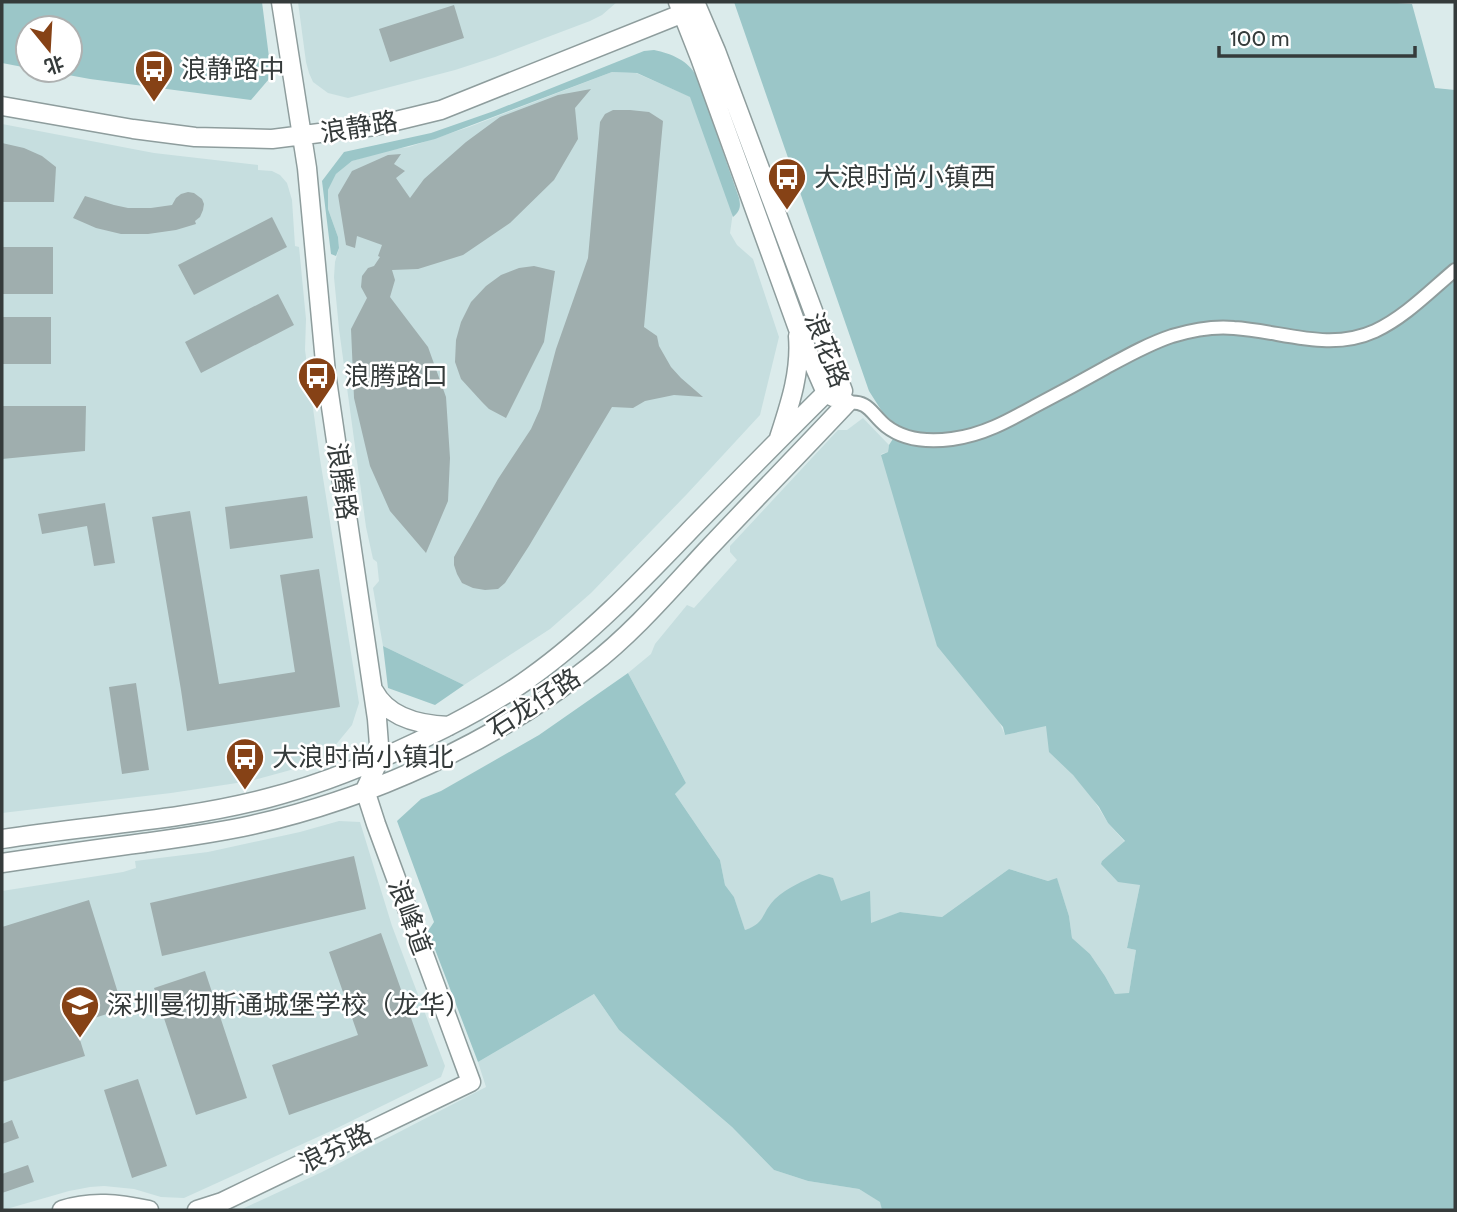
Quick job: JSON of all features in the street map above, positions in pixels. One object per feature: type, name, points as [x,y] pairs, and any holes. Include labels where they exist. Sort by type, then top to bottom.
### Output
[{"type":"main road","name":"浪腾路","points":[[281,2],[307,168],[326,373],[377,719],[380,758],[365,790]]},
{"type":"main road","name":"浪静路","points":[[2,106],[195,137],[272,139],[375,127],[441,110],[688,6]]},
{"type":"main road","name":"浪花路","points":[[688,6],[700,58],[798,329],[826,394],[847,403]]},
{"type":"main road","name":"浪花路","points":[[688,6],[716,51],[847,403]]},
{"type":"main road","points":[[779,440],[796,378],[798,329]]},
{"type":"main road","name":"石龙仔路","points":[[2,839],[158,819],[239,805],[335,777],[449,726],[512,690],[571,645],[630,590],[839,380]]},
{"type":"main road","name":"石龙仔路","points":[[2,863],[250,826],[341,801],[419,769],[496,730],[534,707],[589,667],[619,641],[847,403]]},
{"type":"main road","points":[[372,687],[377,698],[395,713],[419,723],[449,726]]},
{"type":"main road","name":"浪峰道","points":[[365,790],[471,1082]]},
{"type":"main road","name":"浪芬路","points":[[197,1210],[222,1202],[471,1082]]},
{"type":"main road","points":[[62,1210],[95,1203],[113,1203],[149,1210]]},
{"type":"street","points":[[847,403],[863,404],[885,425],[911,438],[929,440],[963,437],[998,426],[1129,355],[1182,333],[1220,327],[1324,341],[1352,339],[1375,331],[1396,319],[1455,270]]},
{"type":"shaded area","points":[[2,2],[262,2],[271,73],[251,100],[84,78],[84,14],[14,14],[14,65],[2,63]]},
{"type":"shaded area","points":[[298,2],[617,2],[590,21],[495,57],[348,98],[328,93],[313,82],[306,62]]},
{"type":"shaded area","points":[[734,2],[1412,4],[1435,88],[1455,90],[1455,1210],[882,1210],[880,1202],[859,1189],[808,1181],[774,1170],[732,1127],[619,1030],[594,994],[478,1062],[428,931],[434,922],[397,821],[421,799],[441,791],[539,735],[628,673],[686,783],[675,794],[720,860],[725,885],[734,897],[745,930],[760,921],[780,895],[819,874],[833,878],[841,901],[870,891],[871,923],[900,912],[942,917],[1009,869],[1048,881],[1057,878],[1069,916],[1072,938],[1090,954],[1115,994],[1129,993],[1136,950],[1127,948],[1140,885],[1118,882],[1101,864],[1125,841],[1108,823],[1099,807],[1073,775],[1049,752],[1046,726],[1005,735],[1003,727],[937,646],[881,455],[888,452],[889,445],[900,428],[883,413],[869,391]]},
{"type":"shaded area","points":[[654,50],[679,59],[689,66],[697,77],[739,198],[739,209],[733,217],[690,97],[637,73],[612,72],[435,139],[352,161],[336,174],[328,190],[328,209],[339,248],[336,256],[331,254],[322,181],[344,152],[431,133],[494,111],[644,51]]},
{"type":"shaded area","points":[[612,72],[636,73],[691,97],[733,212],[730,233],[737,245],[753,259],[779,337],[760,415],[591,593],[550,629],[464,685],[383,646],[373,588],[379,581],[377,562],[373,559],[366,527],[339,329],[334,277],[339,248],[328,209],[328,190],[336,174],[352,161],[409,147],[469,127]]},
{"type":"shaded area","points":[[2,124],[154,153],[258,165],[258,170],[272,171],[287,183],[292,200],[295,246],[299,247],[306,319],[305,350],[320,459],[359,703],[352,725],[324,759],[250,781],[2,813]]},
{"type":"shaded area","points":[[863,418],[889,445],[888,452],[881,454],[1005,735],[1046,725],[1072,774],[1088,791],[1108,823],[1125,842],[1102,861],[1140,885],[1127,948],[1136,950],[1129,994],[1115,994],[1090,954],[1072,938],[1069,916],[1057,879],[1048,881],[1009,869],[942,917],[900,912],[871,924],[841,901],[773,901],[762,921],[745,930],[734,897],[725,885],[720,860],[675,794],[686,783],[628,673],[651,654],[655,644],[687,605],[694,608],[737,560],[730,552],[730,546],[838,430],[847,430]]},
{"type":"shaded area","points":[[383,646],[464,685],[435,705],[388,688]]},
{"type":"shaded area","points":[[339,821],[360,822],[392,926],[445,1066],[441,1077],[184,1198],[161,1197],[134,1189],[104,1186],[69,1191],[3,1210],[2,891],[123,872],[136,868],[135,861],[208,852]]},
{"type":"shaded area","points":[[594,994],[619,1030],[732,1127],[774,1170],[808,1181],[859,1189],[881,1202],[882,1210],[240,1210],[322,1172],[486,1087],[478,1062]]},
{"type":"building","points":[[454,5],[464,38],[390,62],[379,29]]},
{"type":"building","points":[[591,89],[575,108],[578,139],[554,180],[510,223],[463,255],[418,269],[392,270],[395,280],[390,297],[428,347],[446,397],[450,458],[448,501],[426,553],[390,511],[370,466],[354,398],[351,329],[367,298],[361,287],[362,276],[380,257],[378,256],[382,245],[357,236],[355,248],[346,245],[338,195],[352,171],[388,155],[401,154],[394,164],[405,171],[396,178],[410,198],[424,179],[466,142],[500,117],[558,95]]},
{"type":"building","points":[[613,110],[649,112],[663,121],[644,327],[657,336],[659,346],[671,367],[703,397],[674,395],[645,401],[633,408],[612,407],[505,583],[498,589],[473,588],[462,583],[454,565],[454,557],[498,479],[531,429],[540,409],[556,349],[588,258],[600,122],[605,114]]},
{"type":"building","points":[[2,143],[42,156],[56,167],[54,202],[2,202]]},
{"type":"building","points":[[188,192],[202,199],[203,210],[195,221],[196,224],[176,230],[121,234],[96,228],[73,218],[85,196],[128,208],[151,208],[172,205],[176,198]]},
{"type":"building","points":[[272,217],[287,247],[194,295],[178,265]]},
{"type":"building","points":[[2,247],[53,247],[53,294],[2,294]]},
{"type":"building","points":[[534,266],[555,271],[544,342],[506,418],[489,409],[461,379],[455,362],[456,340],[471,302],[486,286],[501,275]]},
{"type":"building","points":[[278,294],[294,325],[201,373],[185,342]]},
{"type":"building","points":[[2,317],[51,317],[51,364],[2,364]]},
{"type":"building","points":[[2,406],[86,406],[85,451],[2,459]]},
{"type":"building","points":[[307,496],[313,538],[230,549],[225,507]]},
{"type":"building","points":[[105,503],[115,563],[94,566],[87,526],[42,534],[38,514]]},
{"type":"building","points":[[190,511],[219,684],[295,672],[280,575],[319,569],[340,707],[187,731],[152,517]]},
{"type":"building","points":[[136,683],[149,770],[122,774],[109,687]]},
{"type":"building","points":[[354,856],[366,909],[162,956],[150,903]]},
{"type":"building","points":[[89,900],[123,1009],[75,1024],[85,1056],[2,1082],[2,927]]},
{"type":"building","points":[[381,933],[428,1066],[289,1115],[272,1065],[358,1035],[329,952]]},
{"type":"building","points":[[205,971],[247,1098],[196,1115],[154,988]]},
{"type":"building","points":[[138,1079],[167,1166],[132,1178],[104,1090]]},
{"type":"building","points":[[12,1120],[19,1138],[2,1144],[2,1124]]},
{"type":"building","points":[[28,1165],[34,1182],[2,1193],[2,1174]]},
{"type":"place","name":"浪静路中","points":[[154,103]]},
{"type":"place","name":"大浪时尚小镇西","points":[[787,211]]},
{"type":"place","name":"浪腾路口","points":[[317,410]]},
{"type":"place","name":"大浪时尚小镇北","points":[[245,791]]},
{"type":"place","name":"深圳曼彻斯通城堡学校（龙华）","points":[[80,1039]]}]
